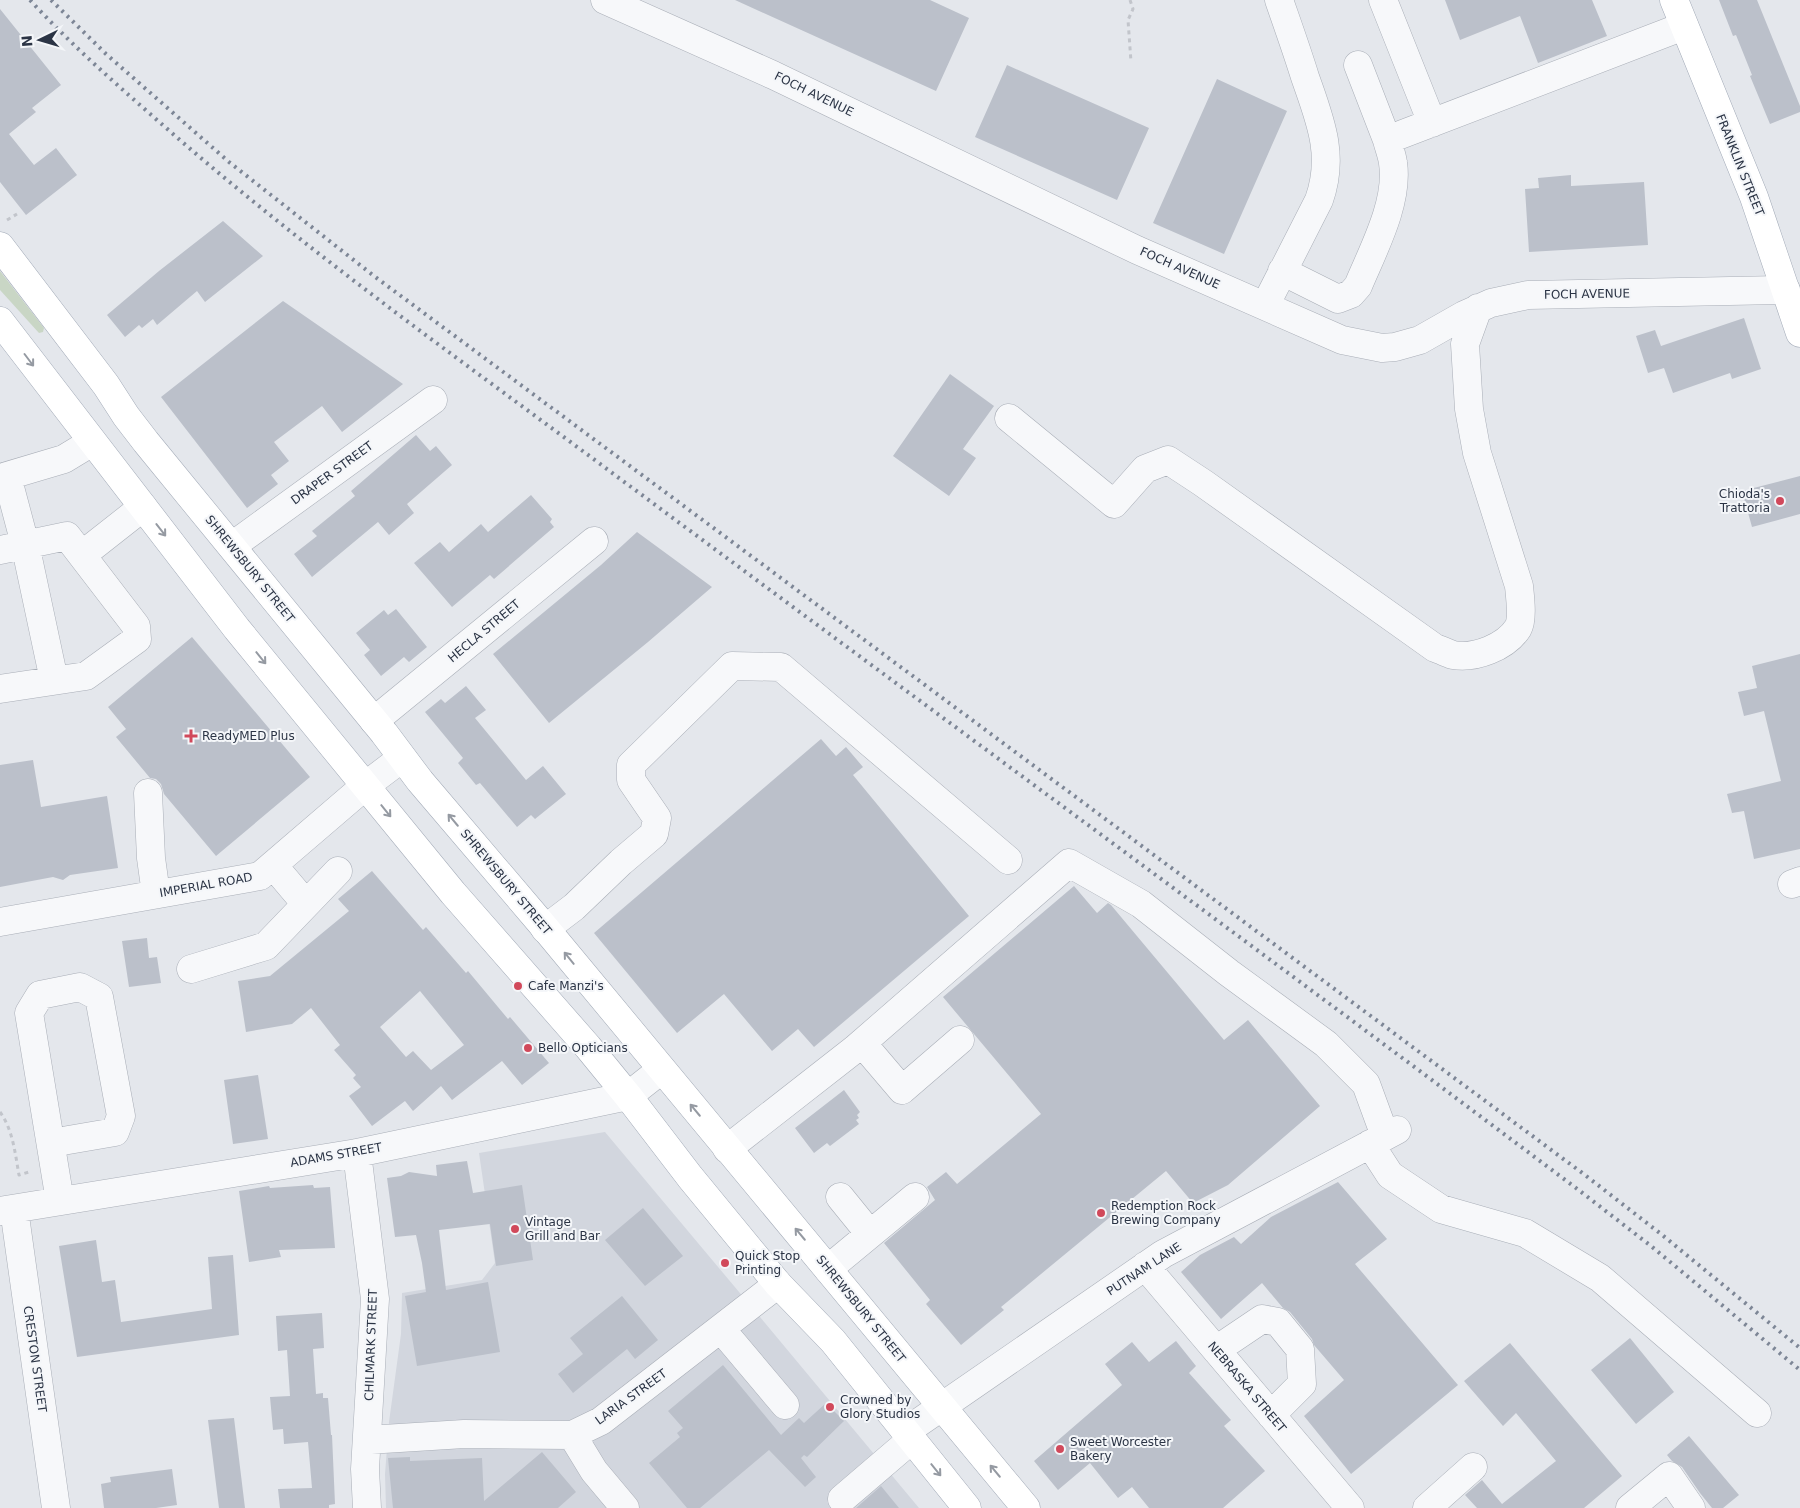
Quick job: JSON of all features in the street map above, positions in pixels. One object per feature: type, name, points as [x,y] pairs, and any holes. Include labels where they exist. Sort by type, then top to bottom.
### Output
[{"type":"main road","name":"FRANKLIN STREET","points":[[1674,0],[1754,197],[1800,333]]},
{"type":"main road","name":"SHREWSBURY STREET","points":[[3,233],[136,429],[402,758],[1026,1508]]},
{"type":"main road","points":[[0,321],[237,629],[453,893],[588,1047],[690,1178],[778,1284],[834,1341],[967,1508]]},
{"type":"street","name":"FOCH AVENUE","points":[[605,0],[773,75],[1137,250],[1342,340],[1389,348],[1420,340],[1478,308],[1528,294],[1786,290]]},
{"type":"street","points":[[1264,306],[1319,200],[1326,167],[1322,125],[1279,0]]},
{"type":"street","points":[[1383,0],[1432,123]]},
{"type":"street","points":[[1387,140],[1684,26]]},
{"type":"street","points":[[1282,271],[1338,299],[1351,294],[1358,286],[1389,208],[1394,179],[1393,162],[1387,140],[1358,65]]},
{"type":"street","points":[[1009,418],[1114,504],[1145,469],[1168,460],[1435,648],[1454,655],[1482,653],[1504,643],[1519,626],[1521,606],[1519,586],[1477,453],[1469,409],[1465,344],[1478,308]]},
{"type":"street","name":"DRAPER STREET","points":[[232,546],[433,400]]},
{"type":"street","points":[[54,680],[13,547],[4,477],[64,459],[92,442]]},
{"type":"street","points":[[82,555],[143,507]]},
{"type":"street","points":[[0,688],[86,676],[137,639],[136,626],[67,536],[13,547]]},
{"type":"street","name":"HECLA STREET","points":[[374,721],[594,541]]},
{"type":"street","points":[[545,929],[574,907],[621,862],[654,834],[657,818],[631,780],[631,765],[732,666],[781,667],[1008,860]]},
{"type":"street","name":"IMPERIAL ROAD","points":[[0,922],[260,876],[365,786],[402,758]]},
{"type":"street","points":[[148,792],[151,858],[156,894]]},
{"type":"street","points":[[727,1149],[862,1043],[1069,864],[1141,904],[1229,974],[1326,1044],[1366,1084],[1384,1137],[1390,1175],[1441,1209],[1525,1232],[1600,1278],[1756,1413]]},
{"type":"street","points":[[273,865],[306,904]]},
{"type":"street","points":[[191,969],[266,946],[338,871]]},
{"type":"street","points":[[53,1156],[115,1132],[121,1116],[100,997],[80,987],[40,995],[29,1013],[60,1201]]},
{"type":"street","points":[[862,1043],[902,1090],[960,1040]]},
{"type":"street","name":"ADAMS STREET","points":[[7,1210],[358,1152],[628,1096],[661,1070]]},
{"type":"street","name":"PUTNAM LANE","points":[[842,1499],[908,1436],[942,1407],[1145,1266],[1163,1254],[1384,1137]]},
{"type":"street","name":"CHILMARK STREET","points":[[358,1152],[374,1299],[365,1469],[367,1508]]},
{"type":"street","points":[[840,1197],[870,1234]]},
{"type":"street","points":[[828,1269],[915,1197]]},
{"type":"street","name":"CRESTON STREET","points":[[7,1210],[56,1508]]},
{"type":"street","name":"NEBRASKA STREET","points":[[1145,1266],[1350,1508]]},
{"type":"street","name":"LARIA STREET","points":[[367,1440],[464,1434],[572,1435],[601,1421],[778,1284]]},
{"type":"street","points":[[1216,1350],[1262,1319],[1278,1322],[1300,1349],[1302,1384],[1271,1415]]},
{"type":"street","points":[[721,1328],[785,1406]]},
{"type":"street","points":[[572,1435],[594,1471],[625,1508]]},
{"type":"street","points":[[1427,1508],[1473,1467]]},
{"type":"street","points":[[1630,1508],[1669,1476],[1691,1508]]},
{"type":"path","points":[[1130,0],[1133,9],[1128,20],[1131,62]]},
{"type":"path","points":[[3,233],[17,214]]},
{"type":"path","points":[[0,1112],[5,1119],[12,1138],[19,1175],[53,1156]]},
{"type":"shaded area","points":[[605,1132],[919,1508],[386,1508],[385,1474],[389,1422],[401,1334],[402,1293],[482,1280],[495,1263],[479,1153]]},
{"type":"green space","points":[[0,271],[44,328],[43,332],[39,333],[0,290]]},
{"type":"building","points":[[735,0],[930,0],[969,18],[936,91]]},
{"type":"building","points":[[1445,0],[1592,0],[1607,36],[1538,63],[1520,16],[1460,40]]},
{"type":"building","points":[[1719,0],[1757,0],[1800,106],[1800,112],[1770,124],[1750,76],[1752,75],[1736,35],[1733,36]]},
{"type":"building","points":[[0,9],[61,85],[32,108],[36,112],[9,134],[34,165],[56,148],[77,175],[26,215],[0,182]]},
{"type":"building","points":[[1007,65],[1149,128],[1117,200],[975,137]]},
{"type":"building","points":[[1217,79],[1287,111],[1224,254],[1153,223]]},
{"type":"building","points":[[1571,175],[1571,186],[1644,182],[1648,245],[1529,252],[1525,189],[1539,188],[1538,178]]},
{"type":"building","points":[[223,221],[263,256],[205,302],[197,291],[157,325],[153,319],[142,328],[139,325],[125,337],[107,315]]},
{"type":"building","points":[[283,301],[403,384],[342,432],[322,406],[274,442],[289,461],[271,475],[278,484],[247,508],[161,397]]},
{"type":"building","points":[[1744,318],[1761,369],[1732,379],[1730,373],[1673,393],[1664,368],[1648,373],[1636,336],[1655,330],[1661,346]]},
{"type":"building","points":[[950,374],[994,406],[963,449],[976,458],[949,496],[893,456]]},
{"type":"building","points":[[416,435],[430,451],[436,446],[452,465],[407,504],[414,513],[389,535],[378,522],[312,577],[294,554],[317,536],[312,531],[355,496],[351,491]]},
{"type":"building","points":[[1800,476],[1800,514],[1752,527],[1742,491]]},
{"type":"building","points":[[531,495],[552,519],[550,522],[554,527],[494,579],[490,575],[452,607],[414,563],[440,542],[449,552],[481,524],[488,532]]},
{"type":"building","points":[[637,532],[712,587],[549,723],[493,654],[601,565]]},
{"type":"building","points":[[396,609],[427,647],[409,662],[404,657],[381,676],[364,655],[370,650],[356,633],[384,610],[388,615]]},
{"type":"building","points":[[192,637],[310,777],[216,856],[164,794],[161,784],[156,779],[150,778],[116,737],[126,729],[108,707]]},
{"type":"building","points":[[1800,654],[1800,849],[1754,859],[1744,811],[1732,813],[1727,794],[1781,781],[1764,711],[1744,716],[1738,692],[1757,688],[1752,666]]},
{"type":"building","points":[[466,686],[486,710],[475,718],[526,780],[543,766],[566,794],[535,819],[531,815],[517,827],[480,783],[476,785],[458,763],[463,758],[425,712],[441,699],[445,703]]},
{"type":"building","points":[[821,739],[836,756],[846,747],[863,767],[853,775],[969,916],[814,1047],[798,1029],[772,1051],[724,994],[677,1033],[594,933]]},
{"type":"building","points":[[33,760],[41,807],[107,796],[118,868],[70,875],[63,880],[53,877],[0,887],[0,765]]},
{"type":"building","points":[[372,871],[423,930],[426,927],[466,973],[468,971],[508,1019],[510,1017],[549,1063],[522,1085],[502,1061],[452,1100],[441,1086],[413,1111],[405,1101],[372,1126],[349,1096],[361,1087],[353,1078],[356,1075],[334,1050],[340,1045],[311,1008],[292,1024],[246,1032],[238,981],[270,976],[349,911],[338,899]],"holes":[[[420,991],[464,1045],[431,1070],[413,1051],[406,1057],[380,1027]]]},
{"type":"building","points":[[1074,886],[1097,913],[1108,903],[1111,905],[1224,1040],[1248,1020],[1320,1106],[1228,1185],[1193,1203],[1166,1171],[1001,1307],[1004,1310],[961,1345],[926,1304],[930,1300],[884,1243],[935,1200],[927,1187],[946,1172],[957,1184],[1041,1114],[943,997]]},
{"type":"building","points":[[147,938],[149,958],[157,957],[161,983],[129,987],[122,941]]},
{"type":"building","points":[[258,1075],[268,1139],[233,1144],[224,1080]]},
{"type":"building","points":[[844,1090],[860,1112],[857,1115],[859,1118],[856,1120],[859,1124],[830,1146],[827,1143],[814,1153],[795,1128]]},
{"type":"building","points":[[467,1161],[473,1193],[522,1185],[533,1260],[496,1266],[490,1224],[439,1230],[446,1290],[488,1282],[500,1352],[417,1366],[405,1296],[426,1292],[422,1263],[416,1235],[395,1237],[387,1178],[401,1176],[409,1172],[437,1176],[436,1165]]},
{"type":"building","points":[[1338,1182],[1387,1239],[1355,1264],[1458,1385],[1351,1474],[1304,1416],[1344,1380],[1314,1345],[1312,1339],[1290,1312],[1283,1308],[1262,1283],[1221,1319],[1181,1272],[1200,1255],[1234,1237],[1241,1244],[1271,1217]]},
{"type":"building","points":[[313,1185],[314,1188],[330,1187],[335,1248],[279,1250],[281,1257],[249,1262],[239,1191],[269,1186],[270,1188]]},
{"type":"building","points":[[643,1208],[683,1256],[645,1286],[605,1240]]},
{"type":"building","points":[[96,1240],[102,1282],[115,1280],[121,1322],[212,1309],[208,1257],[233,1255],[239,1335],[77,1357],[59,1246]]},
{"type":"building","points":[[622,1296],[658,1340],[635,1359],[627,1349],[573,1393],[558,1374],[583,1354],[570,1338]]},
{"type":"building","points":[[322,1313],[324,1348],[313,1349],[316,1394],[323,1393],[323,1398],[328,1398],[332,1435],[335,1504],[329,1505],[329,1508],[280,1508],[278,1489],[312,1488],[308,1442],[284,1444],[283,1429],[273,1430],[270,1397],[290,1396],[287,1350],[278,1351],[276,1316]]},
{"type":"building","points":[[1630,1338],[1674,1392],[1636,1424],[1591,1370]]},
{"type":"building","points":[[1176,1341],[1196,1366],[1189,1373],[1231,1420],[1224,1426],[1265,1471],[1223,1508],[1149,1508],[1132,1487],[1118,1498],[1090,1463],[1058,1490],[1034,1461],[1122,1385],[1105,1364],[1132,1342],[1149,1362]]},
{"type":"building","points":[[1510,1343],[1622,1476],[1584,1508],[1477,1508],[1465,1495],[1482,1480],[1502,1504],[1556,1461],[1516,1413],[1503,1426],[1464,1381]]},
{"type":"building","points":[[723,1365],[781,1435],[799,1418],[804,1423],[826,1403],[844,1421],[807,1457],[804,1455],[801,1458],[816,1477],[805,1487],[769,1450],[700,1508],[687,1508],[649,1463],[680,1437],[677,1433],[683,1428],[668,1411]]},
{"type":"building","points":[[234,1418],[245,1508],[219,1508],[208,1420]]},
{"type":"building","points":[[1689,1436],[1739,1495],[1723,1508],[1712,1508],[1682,1467],[1672,1461],[1667,1455]]},
{"type":"building","points":[[542,1452],[576,1492],[558,1508],[393,1508],[388,1458],[410,1457],[410,1461],[482,1458],[484,1501]]},
{"type":"building","points":[[172,1469],[177,1505],[156,1508],[104,1508],[101,1484],[111,1482],[110,1477]]},
{"type":"building","points":[[881,1486],[899,1508],[856,1508]]},
{"type":"railway","points":[[30,0],[82,52],[173,134],[335,266],[1576,1188],[1651,1246],[1800,1370]]},
{"type":"railway","points":[[51,0],[106,54],[229,162],[374,276],[1585,1175],[1661,1234],[1800,1348]]},
{"type":"place","name":"Chioda's Trattoria","points":[[1780,501]]},
{"type":"place","name":"ReadyMED Plus","points":[[191,736]]},
{"type":"place","name":"Cafe Manzi's","points":[[518,986]]},
{"type":"place","name":"Bello Opticians","points":[[528,1048]]},
{"type":"place","name":"Redemption Rock Brewing Company","points":[[1101,1213]]},
{"type":"place","name":"Vintage Grill and Bar","points":[[515,1229]]},
{"type":"place","name":"Quick Stop Printing","points":[[725,1263]]},
{"type":"place","name":"Crowned by Glory Studios","points":[[830,1407]]},
{"type":"place","name":"Sweet Worcester Bakery","points":[[1060,1449]]}]
